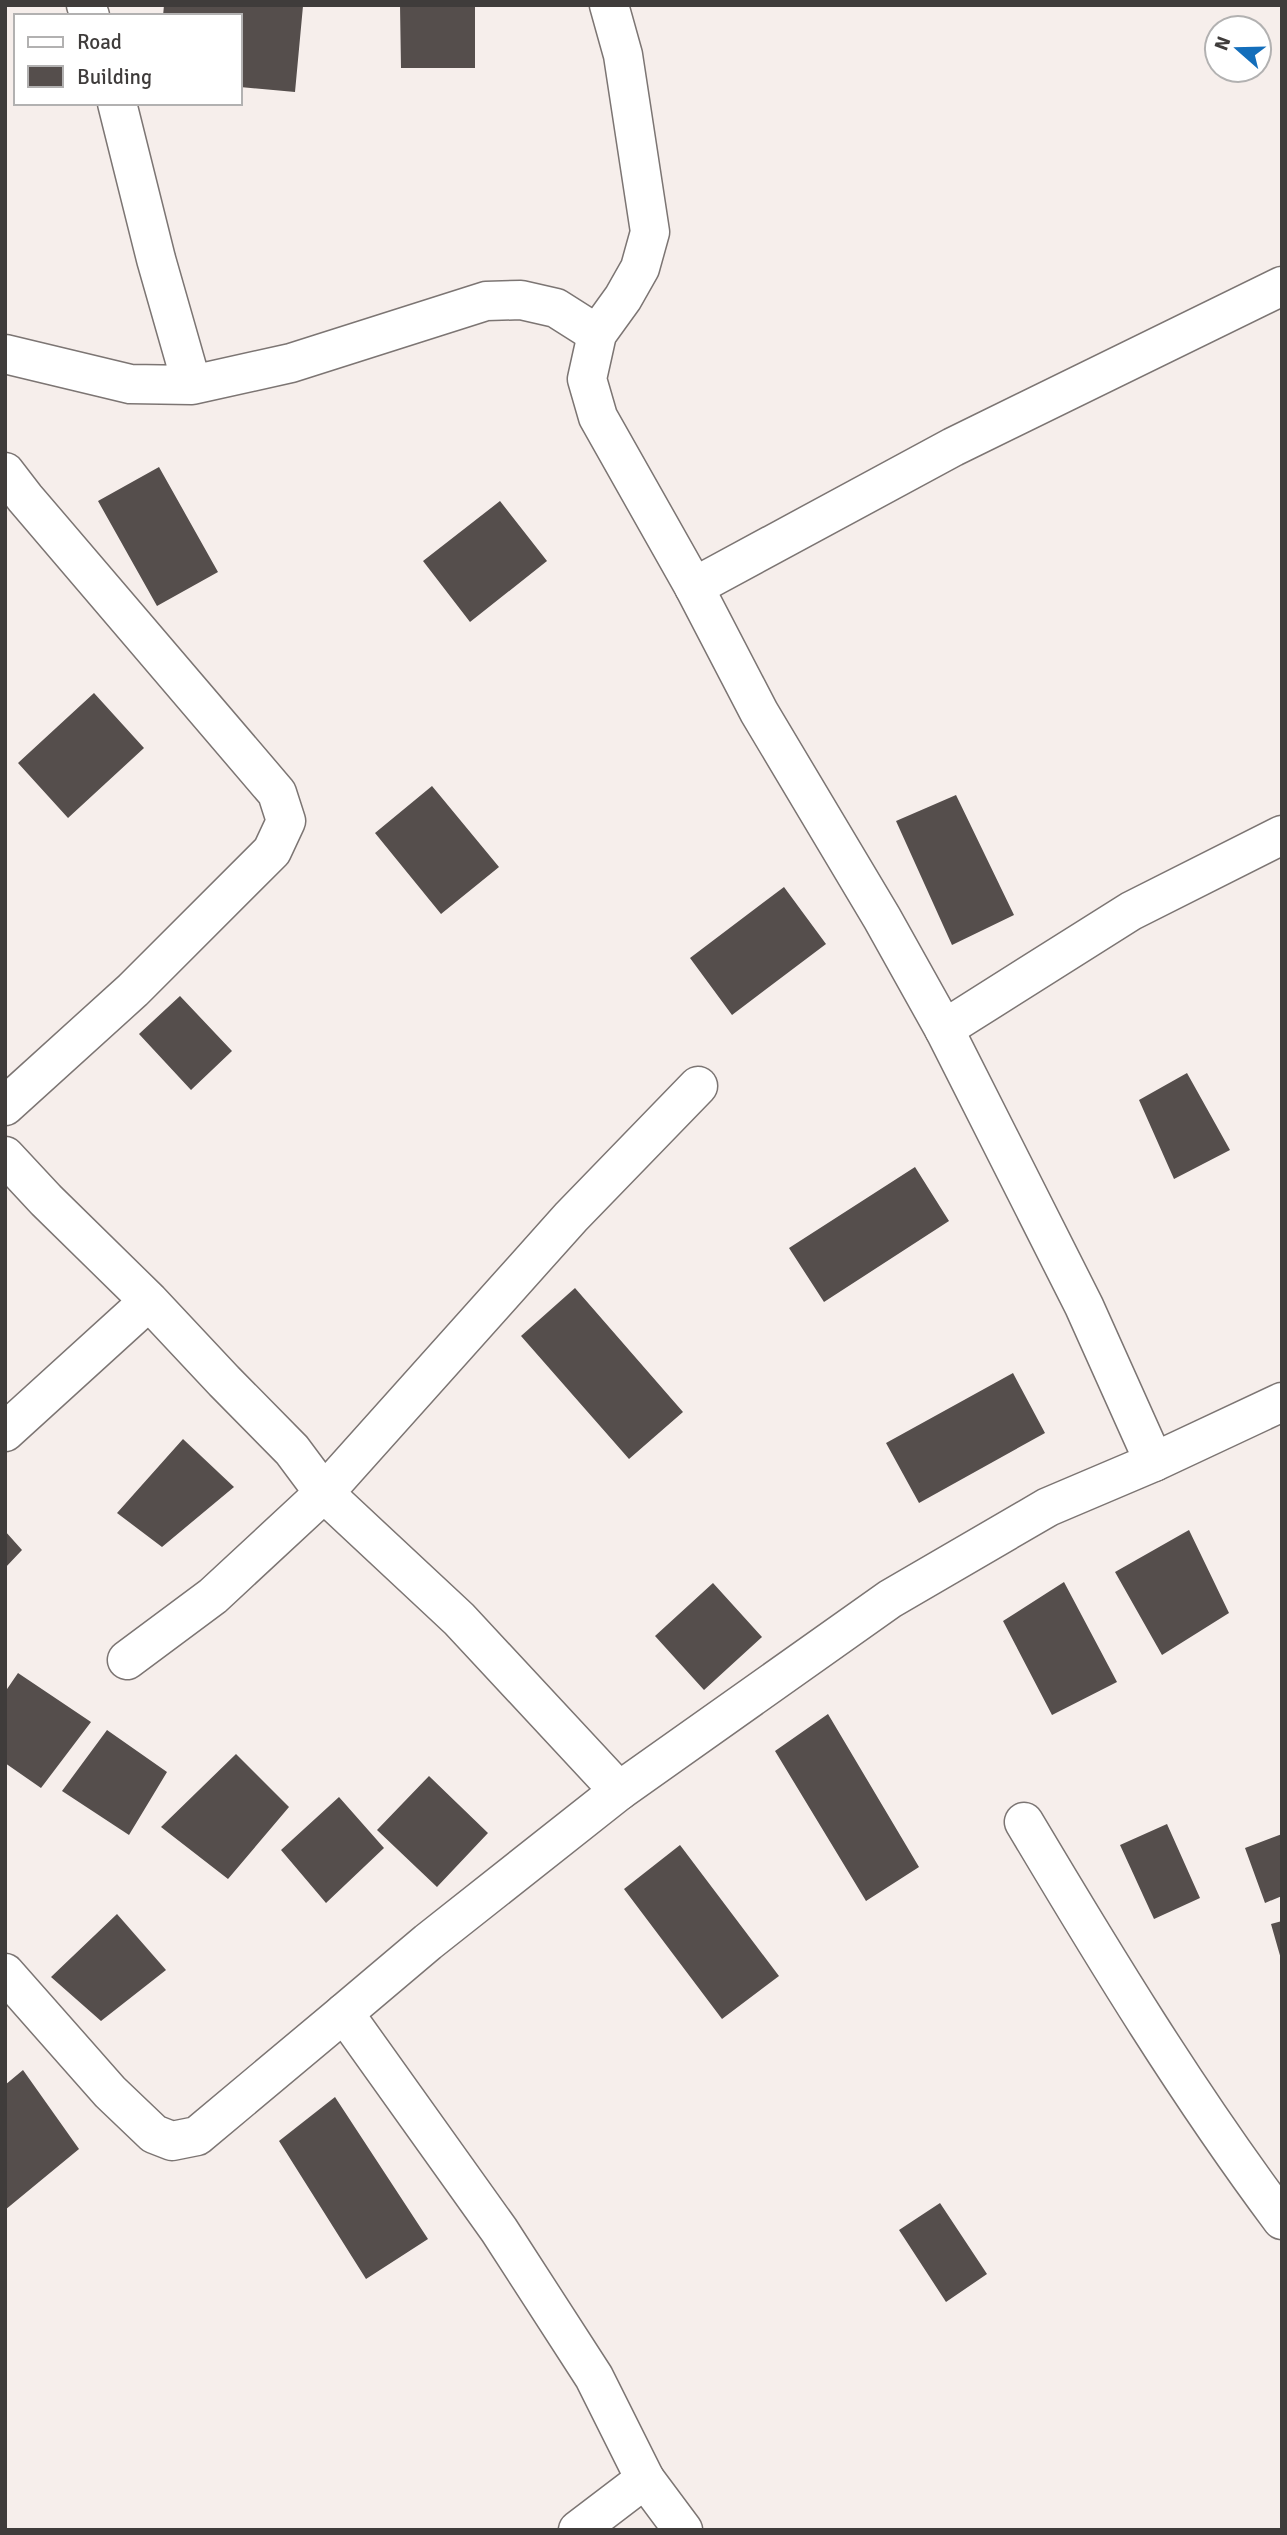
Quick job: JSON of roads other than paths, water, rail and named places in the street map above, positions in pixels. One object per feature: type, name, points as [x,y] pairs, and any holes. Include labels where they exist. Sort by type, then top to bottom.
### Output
[{"type":"street","points":[[609,5],[624,55],[650,232],[640,268],[597,334],[587,379],[598,417],[694,587],[760,712],[882,918],[944,1029],[1084,1306],[1154,1462]]},
{"type":"street","points":[[118,105],[156,258],[192,385]]},
{"type":"street","points":[[694,587],[953,447],[1282,286]]},
{"type":"street","points":[[5,354],[130,384],[192,385],[291,363],[486,301],[521,300],[556,307],[597,334]]},
{"type":"street","points":[[5,471],[25,498],[277,793],[286,821],[272,851],[133,990],[5,1106]]},
{"type":"street","points":[[944,1029],[1131,911],[1282,835]]},
{"type":"street","points":[[127,1660],[213,1596],[324,1493],[571,1217],[698,1086]]},
{"type":"street","points":[[5,1156],[292,1450],[324,1493],[459,1619],[619,1791]]},
{"type":"street","points":[[5,1432],[149,1301]]},
{"type":"street","points":[[5,1973],[110,2092],[154,2134],[172,2141],[197,2136],[428,1942],[619,1791],[890,1599],[1048,1507],[1154,1462],[1282,1402]]},
{"type":"street","points":[[1024,1822],[1160,2045],[1228,2148],[1282,2220]]},
{"type":"street","points":[[344,2013],[499,2230],[593,2377],[645,2479],[683,2530]]},
{"type":"street","points":[[578,2530],[645,2479]]}]
